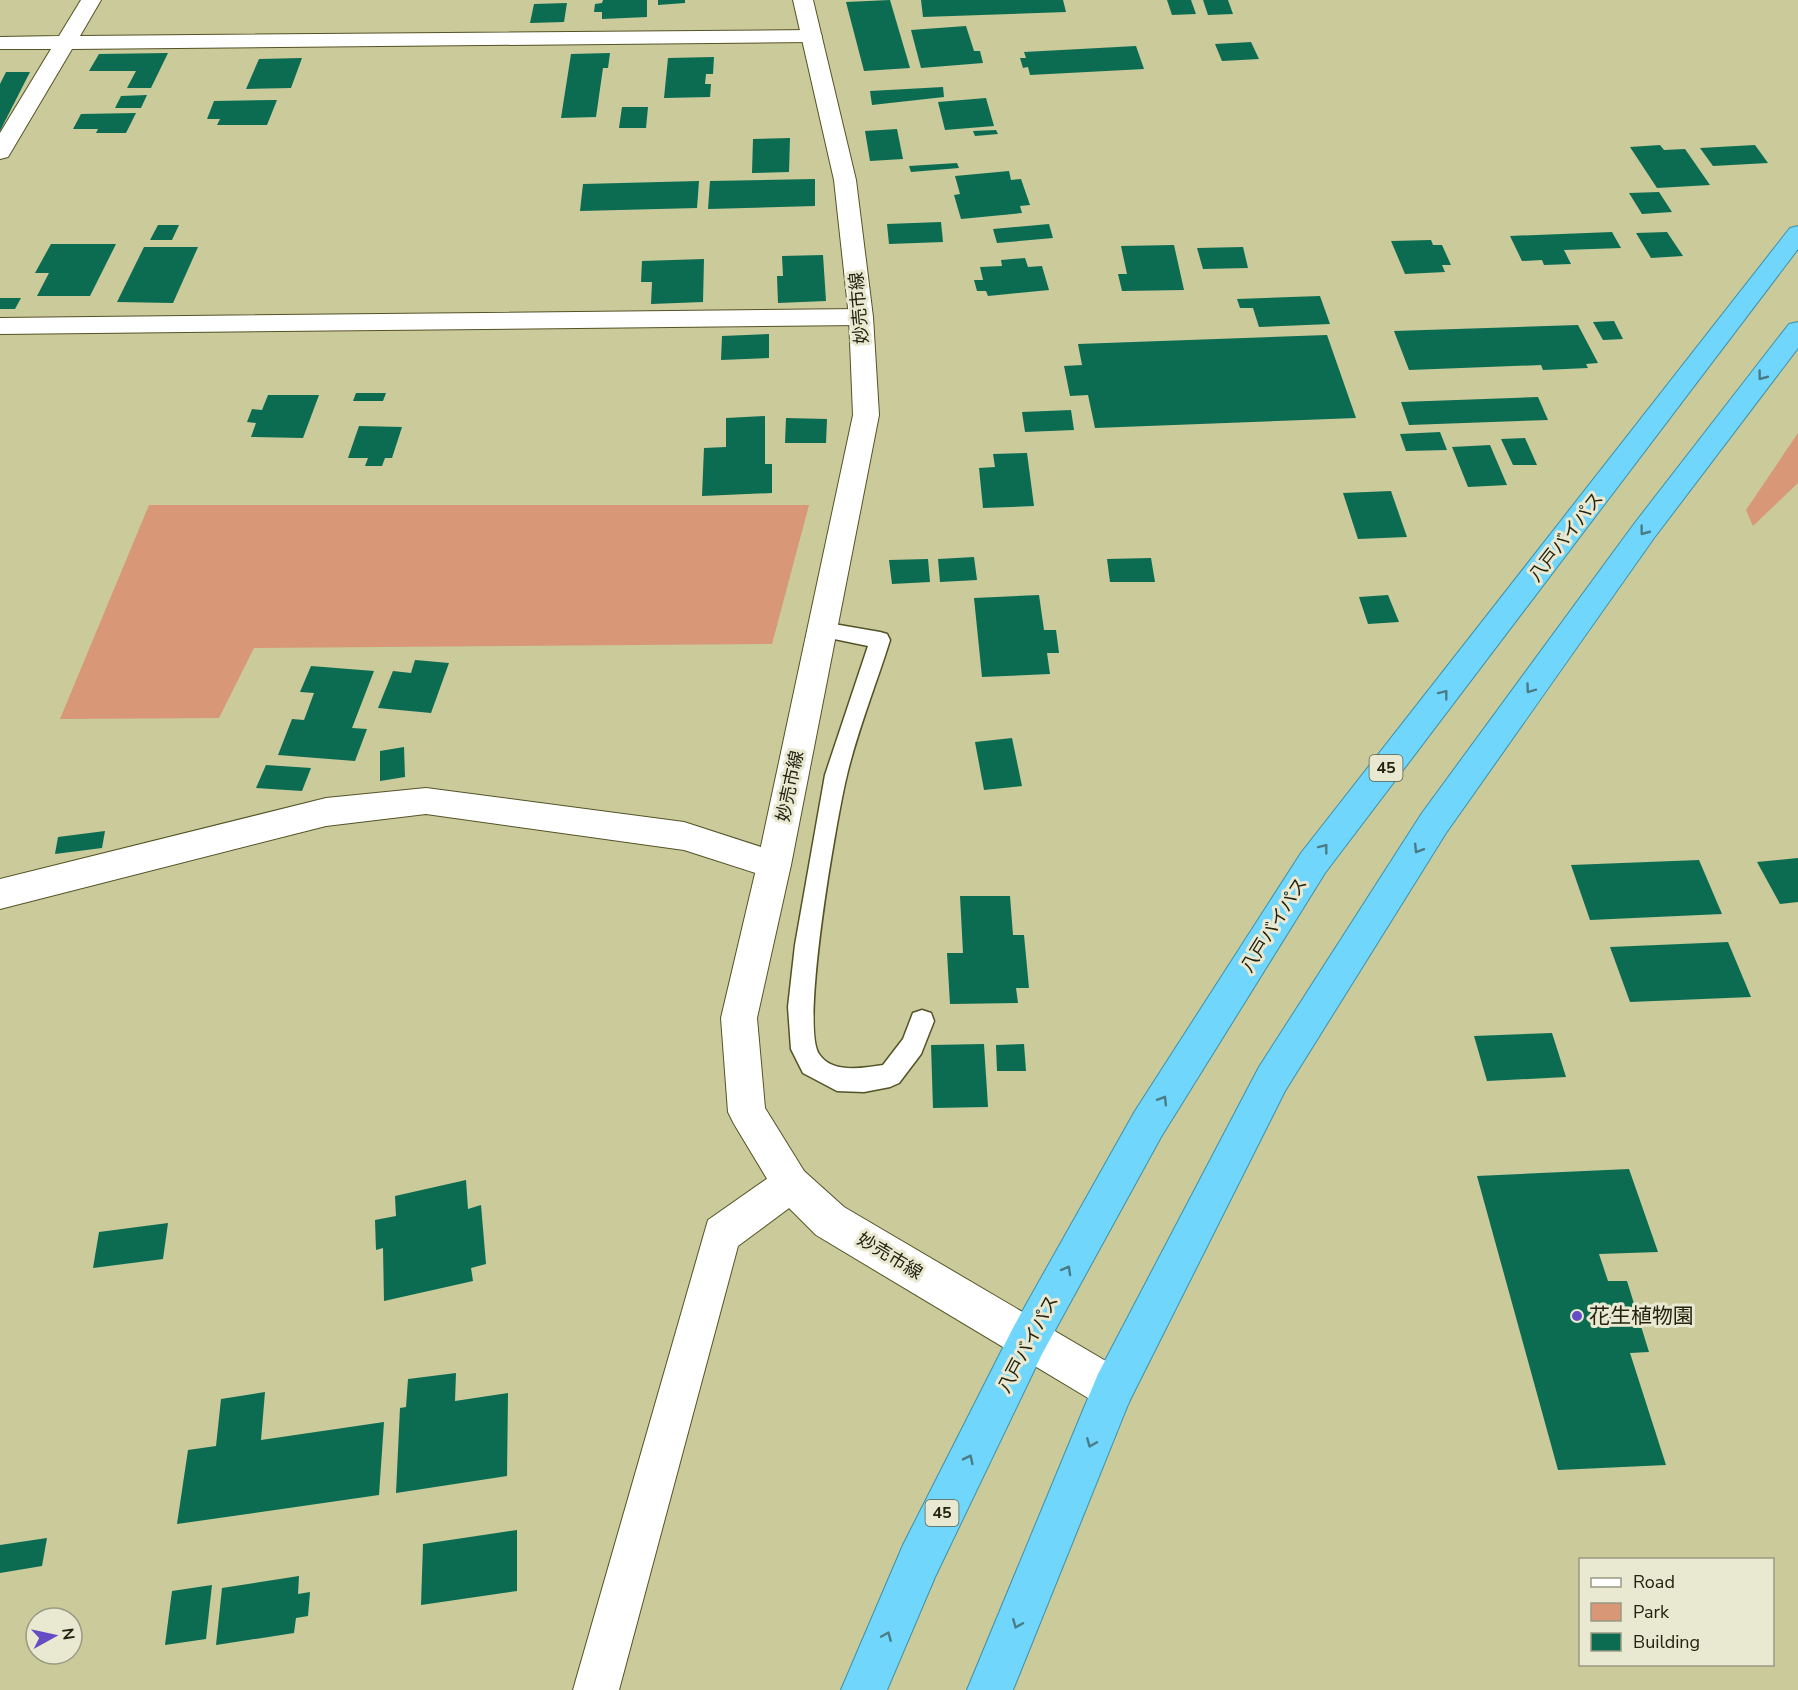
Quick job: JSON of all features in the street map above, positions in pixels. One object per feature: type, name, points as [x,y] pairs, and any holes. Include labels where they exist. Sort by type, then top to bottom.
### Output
[{"type":"highway","name":"八戸バイパス","points":[[864,1690],[919,1561],[1028,1340],[1148,1124],[1313,863],[1798,233]]},
{"type":"highway","points":[[990,1690],[1113,1389],[1272,1078],[1434,823],[1644,531],[1798,330]]},
{"type":"street","points":[[0,152],[91,0]]},
{"type":"street","name":"妙売市線","points":[[803,0],[845,180],[861,317],[866,416],[774,865],[739,1018],[747,1112],[791,1184],[830,1221],[1113,1389]]},
{"type":"street","points":[[0,43],[812,36]]},
{"type":"street","points":[[0,326],[861,317]]},
{"type":"street","points":[[0,894],[326,812],[426,801],[684,836],[774,865]]},
{"type":"street","points":[[596,1690],[722,1234],[791,1184]]},
{"type":"lane","points":[[822,630],[880,640],[836,775],[807,945],[800,1007],[803,1049],[812,1065],[837,1079],[864,1080],[890,1075],[912,1046],[922,1022]]},
{"type":"green space","points":[[1798,433],[1798,483],[1753,526],[1746,510]]},
{"type":"green space","points":[[149,505],[809,505],[772,644],[254,648],[219,718],[60,719]]},
{"type":"building","points":[[603,0],[647,0],[647,17],[602,19],[602,12],[594,12],[595,4],[602,3]]},
{"type":"building","points":[[658,0],[685,0],[685,3],[658,5]]},
{"type":"building","points":[[890,0],[910,68],[864,71],[846,2]]},
{"type":"building","points":[[921,0],[1063,0],[1066,12],[923,17]]},
{"type":"building","points":[[1167,0],[1191,0],[1196,14],[1172,15]]},
{"type":"building","points":[[1203,0],[1228,0],[1233,14],[1208,15]]},
{"type":"building","points":[[567,3],[564,22],[530,23],[534,4]]},
{"type":"building","points":[[966,26],[974,51],[980,51],[983,63],[921,68],[911,30]]},
{"type":"building","points":[[1251,42],[1259,59],[1222,61],[1215,44]]},
{"type":"building","points":[[1136,46],[1144,69],[1030,75],[1028,67],[1023,68],[1020,58],[1026,58],[1024,52]]},
{"type":"building","points":[[168,53],[151,88],[127,88],[136,71],[89,71],[99,54]]},
{"type":"building","points":[[610,53],[608,68],[603,68],[596,117],[561,118],[571,54]]},
{"type":"building","points":[[714,57],[713,74],[706,74],[705,84],[711,84],[710,97],[664,98],[668,58]]},
{"type":"building","points":[[302,58],[291,88],[246,89],[259,59]]},
{"type":"building","points":[[6,72],[30,72],[0,131],[0,84]]},
{"type":"building","points":[[943,87],[944,97],[872,105],[870,91]]},
{"type":"building","points":[[147,95],[141,108],[115,108],[121,96]]},
{"type":"building","points":[[986,98],[994,126],[945,130],[938,102]]},
{"type":"building","points":[[277,100],[267,125],[217,125],[220,119],[207,119],[214,101]]},
{"type":"building","points":[[622,107],[648,107],[646,128],[619,128]]},
{"type":"building","points":[[136,113],[126,133],[96,133],[98,129],[73,129],[81,114]]},
{"type":"building","points":[[897,129],[903,159],[870,161],[865,131]]},
{"type":"building","points":[[996,130],[998,134],[975,136],[973,131]]},
{"type":"building","points":[[790,138],[789,172],[752,173],[753,139]]},
{"type":"building","points":[[1660,145],[1664,150],[1685,149],[1710,185],[1657,188],[1630,147]]},
{"type":"building","points":[[1755,145],[1768,163],[1713,166],[1700,148]]},
{"type":"building","points":[[957,163],[959,168],[911,172],[909,166]]},
{"type":"building","points":[[1009,171],[1011,180],[1021,179],[1030,205],[1020,206],[1022,213],[961,219],[954,195],[960,194],[955,176]]},
{"type":"building","points":[[815,179],[815,206],[708,209],[710,181]]},
{"type":"building","points":[[699,181],[697,208],[580,211],[583,184]]},
{"type":"building","points":[[1659,192],[1672,212],[1642,214],[1629,193]]},
{"type":"building","points":[[941,222],[943,242],[889,244],[887,224]]},
{"type":"building","points":[[1049,224],[1053,238],[997,243],[993,229]]},
{"type":"building","points":[[158,225],[179,225],[172,240],[150,240]]},
{"type":"building","points":[[1612,232],[1621,248],[1564,250],[1571,264],[1544,265],[1542,260],[1522,261],[1510,236]]},
{"type":"building","points":[[1667,232],[1683,256],[1651,258],[1636,233]]},
{"type":"building","points":[[1431,240],[1433,245],[1442,245],[1451,265],[1442,265],[1445,272],[1405,274],[1391,241]]},
{"type":"building","points":[[51,244],[116,244],[90,296],[37,296],[49,273],[35,273]]},
{"type":"building","points":[[1174,245],[1184,290],[1122,291],[1118,274],[1127,274],[1121,246]]},
{"type":"building","points":[[144,247],[198,247],[173,303],[117,302]]},
{"type":"building","points":[[1243,247],[1248,268],[1203,269],[1197,248]]},
{"type":"building","points":[[823,255],[826,301],[778,303],[777,276],[783,276],[782,256]]},
{"type":"building","points":[[1025,258],[1028,267],[1042,266],[1049,290],[988,296],[986,291],[977,291],[974,280],[983,280],[980,267],[1002,266],[1001,260]]},
{"type":"building","points":[[704,259],[703,302],[651,304],[652,282],[641,282],[642,261]]},
{"type":"building","points":[[1320,296],[1330,324],[1259,327],[1253,308],[1240,308],[1237,299]]},
{"type":"building","points":[[0,298],[21,298],[15,309],[0,309]]},
{"type":"building","points":[[1614,321],[1623,339],[1603,340],[1593,322]]},
{"type":"building","points":[[1578,325],[1598,363],[1586,364],[1588,368],[1543,370],[1541,365],[1409,370],[1394,331]]},
{"type":"building","points":[[769,334],[769,358],[721,360],[722,336]]},
{"type":"building","points":[[1327,335],[1356,418],[1095,428],[1088,395],[1070,396],[1064,366],[1082,365],[1078,344]]},
{"type":"building","points":[[356,393],[386,393],[383,401],[353,401]]},
{"type":"building","points":[[268,395],[319,395],[303,438],[251,437],[256,423],[247,422],[252,409],[262,410]]},
{"type":"building","points":[[1538,397],[1548,420],[1409,425],[1401,402]]},
{"type":"building","points":[[1071,410],[1074,430],[1025,432],[1022,412]]},
{"type":"building","points":[[765,416],[765,464],[772,464],[772,493],[702,496],[704,448],[726,447],[726,418]]},
{"type":"building","points":[[786,418],[827,419],[826,443],[785,443]]},
{"type":"building","points":[[359,426],[402,427],[392,458],[385,458],[382,466],[365,466],[368,458],[348,458]]},
{"type":"building","points":[[1440,432],[1447,450],[1406,451],[1400,434]]},
{"type":"building","points":[[1525,438],[1537,465],[1513,465],[1501,439]]},
{"type":"building","points":[[1490,445],[1507,485],[1468,487],[1452,447]]},
{"type":"building","points":[[1027,453],[1034,506],[983,508],[979,468],[995,467],[993,454]]},
{"type":"building","points":[[1391,491],[1407,537],[1358,539],[1343,493]]},
{"type":"building","points":[[974,557],[977,580],[940,582],[938,559]]},
{"type":"building","points":[[1151,558],[1155,582],[1110,582],[1107,559]]},
{"type":"building","points":[[928,559],[930,582],[892,584],[889,560]]},
{"type":"building","points":[[1039,595],[1044,630],[1056,630],[1059,653],[1047,653],[1050,674],[982,677],[974,598]]},
{"type":"building","points":[[1388,595],[1399,622],[1368,624],[1359,597]]},
{"type":"building","points":[[415,660],[449,663],[431,713],[378,708],[393,671],[411,673]]},
{"type":"building","points":[[311,666],[374,671],[352,728],[367,729],[355,761],[278,755],[292,719],[304,720],[314,693],[300,692]]},
{"type":"building","points":[[1012,738],[1022,786],[984,790],[975,742]]},
{"type":"building","points":[[404,747],[405,777],[380,781],[380,751]]},
{"type":"building","points":[[266,765],[311,768],[302,791],[256,788]]},
{"type":"building","points":[[105,831],[102,848],[55,854],[58,837]]},
{"type":"building","points":[[1798,858],[1798,902],[1780,904],[1757,862]]},
{"type":"building","points":[[1699,860],[1722,914],[1590,920],[1571,865]]},
{"type":"building","points":[[960,896],[1010,896],[1013,935],[1024,935],[1029,988],[1016,988],[1018,1003],[950,1004],[947,953],[963,953]]},
{"type":"building","points":[[1728,942],[1751,997],[1630,1002],[1610,947]]},
{"type":"building","points":[[1552,1033],[1566,1077],[1487,1081],[1474,1036]]},
{"type":"building","points":[[984,1044],[988,1107],[933,1108],[931,1045]]},
{"type":"building","points":[[1024,1044],[1026,1071],[997,1071],[996,1045]]},
{"type":"building","name":"花生植物園","points":[[1629,1169],[1658,1252],[1599,1254],[1608,1281],[1627,1281],[1649,1352],[1630,1353],[1666,1465],[1558,1470],[1477,1176]]},
{"type":"building","points":[[466,1180],[468,1209],[481,1205],[486,1264],[471,1268],[473,1281],[384,1301],[383,1248],[376,1250],[375,1220],[396,1216],[395,1196]]},
{"type":"building","points":[[168,1223],[163,1259],[93,1268],[99,1232]]},
{"type":"building","points":[[456,1373],[455,1401],[508,1393],[507,1476],[396,1493],[400,1408],[406,1407],[408,1379]]},
{"type":"building","points":[[265,1392],[261,1440],[384,1422],[379,1495],[177,1524],[188,1450],[216,1446],[221,1399]]},
{"type":"building","points":[[517,1530],[517,1591],[421,1605],[423,1544]]},
{"type":"building","points":[[47,1538],[42,1566],[0,1573],[0,1545]]},
{"type":"building","points":[[299,1576],[298,1594],[310,1592],[308,1616],[296,1618],[294,1633],[216,1645],[222,1588]]},
{"type":"building","points":[[212,1585],[206,1639],[165,1645],[172,1591]]},
{"type":"place","name":"花生植物園","points":[[1577,1316]]}]
